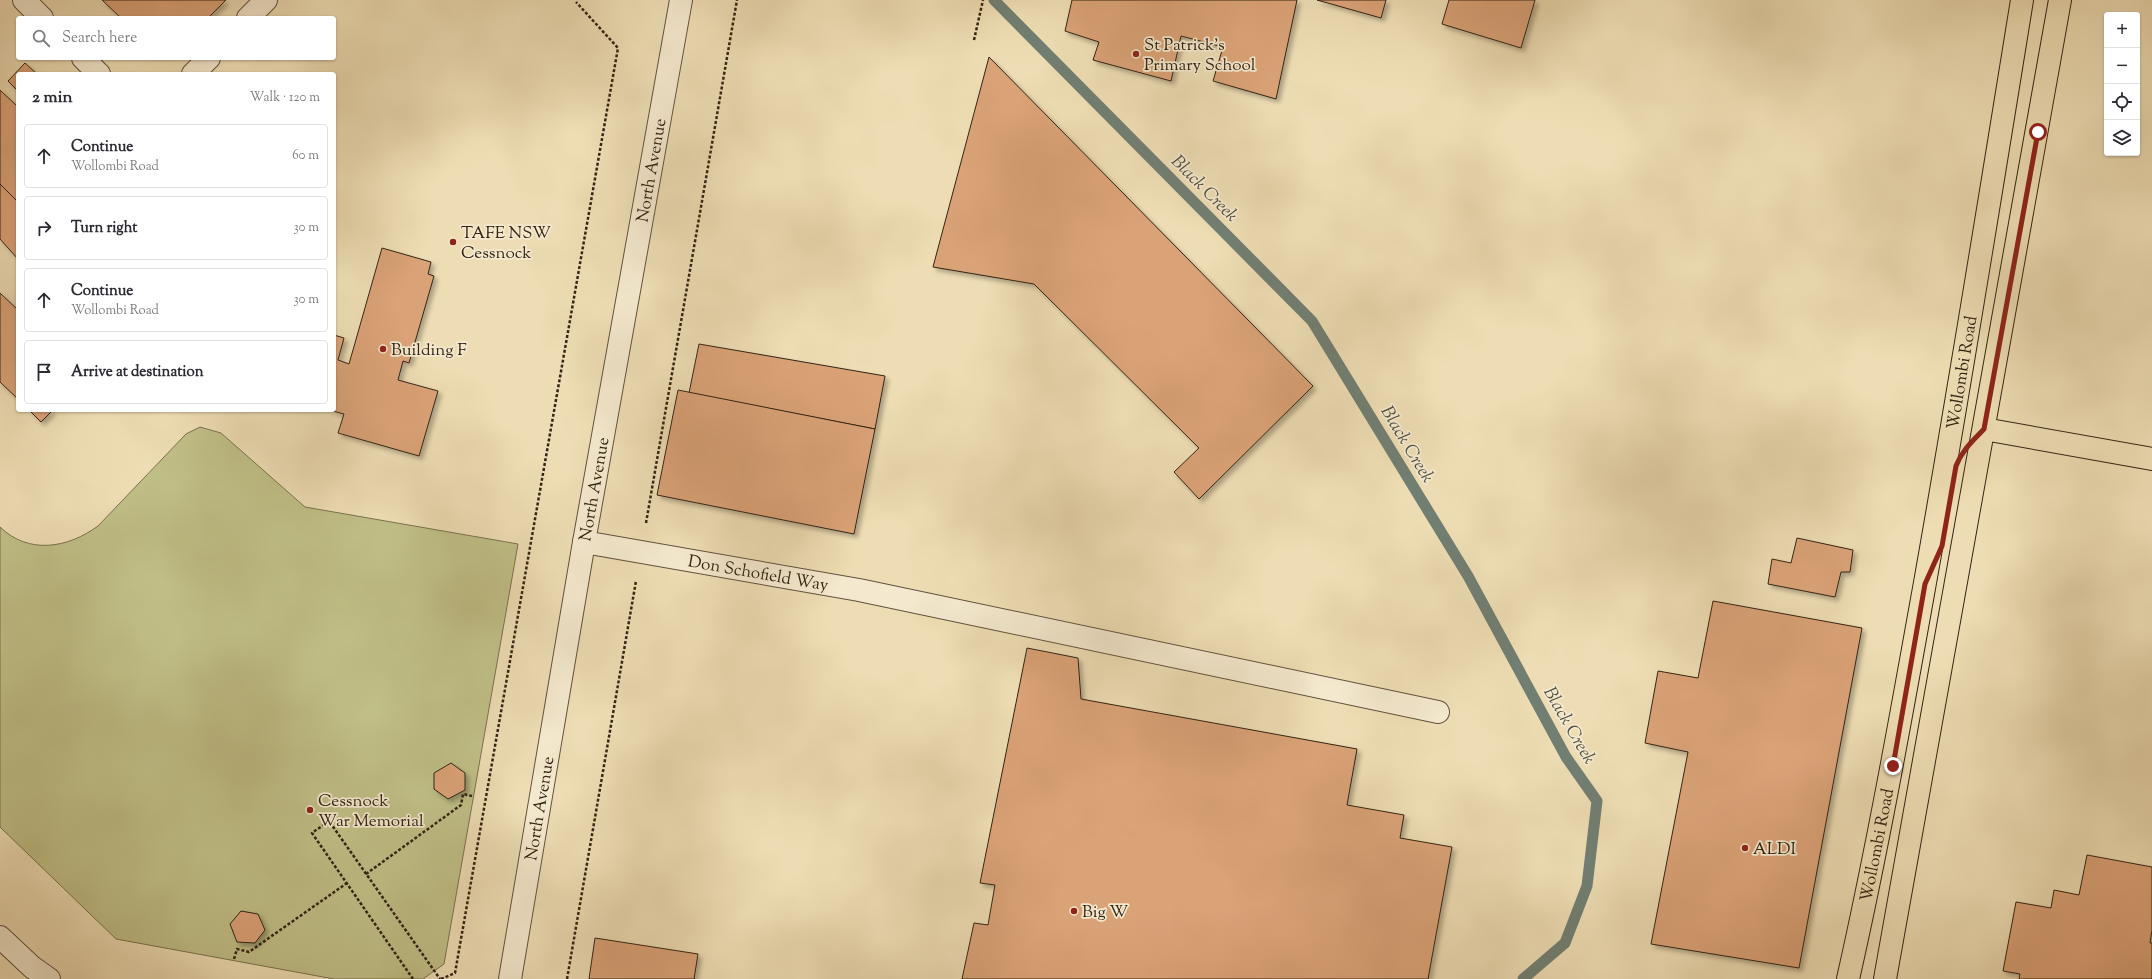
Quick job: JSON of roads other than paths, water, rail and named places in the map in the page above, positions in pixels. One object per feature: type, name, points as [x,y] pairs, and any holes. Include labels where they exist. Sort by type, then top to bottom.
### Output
[{"type":"main road","name":"Wollombi Road","points":[[1848,979],[1888,788],[1925,584],[2022,0]]},
{"type":"main road","name":"Wollombi Road","points":[[1885,979],[2060,0]]},
{"type":"main road","points":[[1977,275],[1985,312],[1970,397],[1984,429]]},
{"type":"main road","points":[[1984,429],[2152,460]]},
{"type":"main road","points":[[1925,584],[1942,546],[1960,456],[1984,429]]},
{"type":"street","points":[[24,0],[40,16]]},
{"type":"street","points":[[250,16],[266,0]]},
{"type":"street","name":"North Avenue","points":[[510,979],[584,542],[681,0]]},
{"type":"street","points":[[85,60],[97,72]]},
{"type":"street","points":[[195,72],[207,60]]},
{"type":"street","name":"Don Schofield Way","points":[[584,542],[859,590],[931,607],[1438,712]]},
{"type":"street","points":[[0,937],[32,967],[49,979]]},
{"type":"waterway","name":"Black Creek","points":[[994,0],[1312,321],[1468,576],[1566,757],[1597,801],[1587,886],[1565,943],[1523,979]]},
{"type":"place","name":"St Patrick's Primary School","points":[[1136,54]]},
{"type":"place","name":"TAFE NSW Cessnock","points":[[453,242]]},
{"type":"place","name":"Building F","points":[[383,349]]},
{"type":"place","name":"Cessnock War Memorial","points":[[310,810]]},
{"type":"place","name":"ALDI","points":[[1745,848]]},
{"type":"place","name":"Big W","points":[[1074,911]]}]
